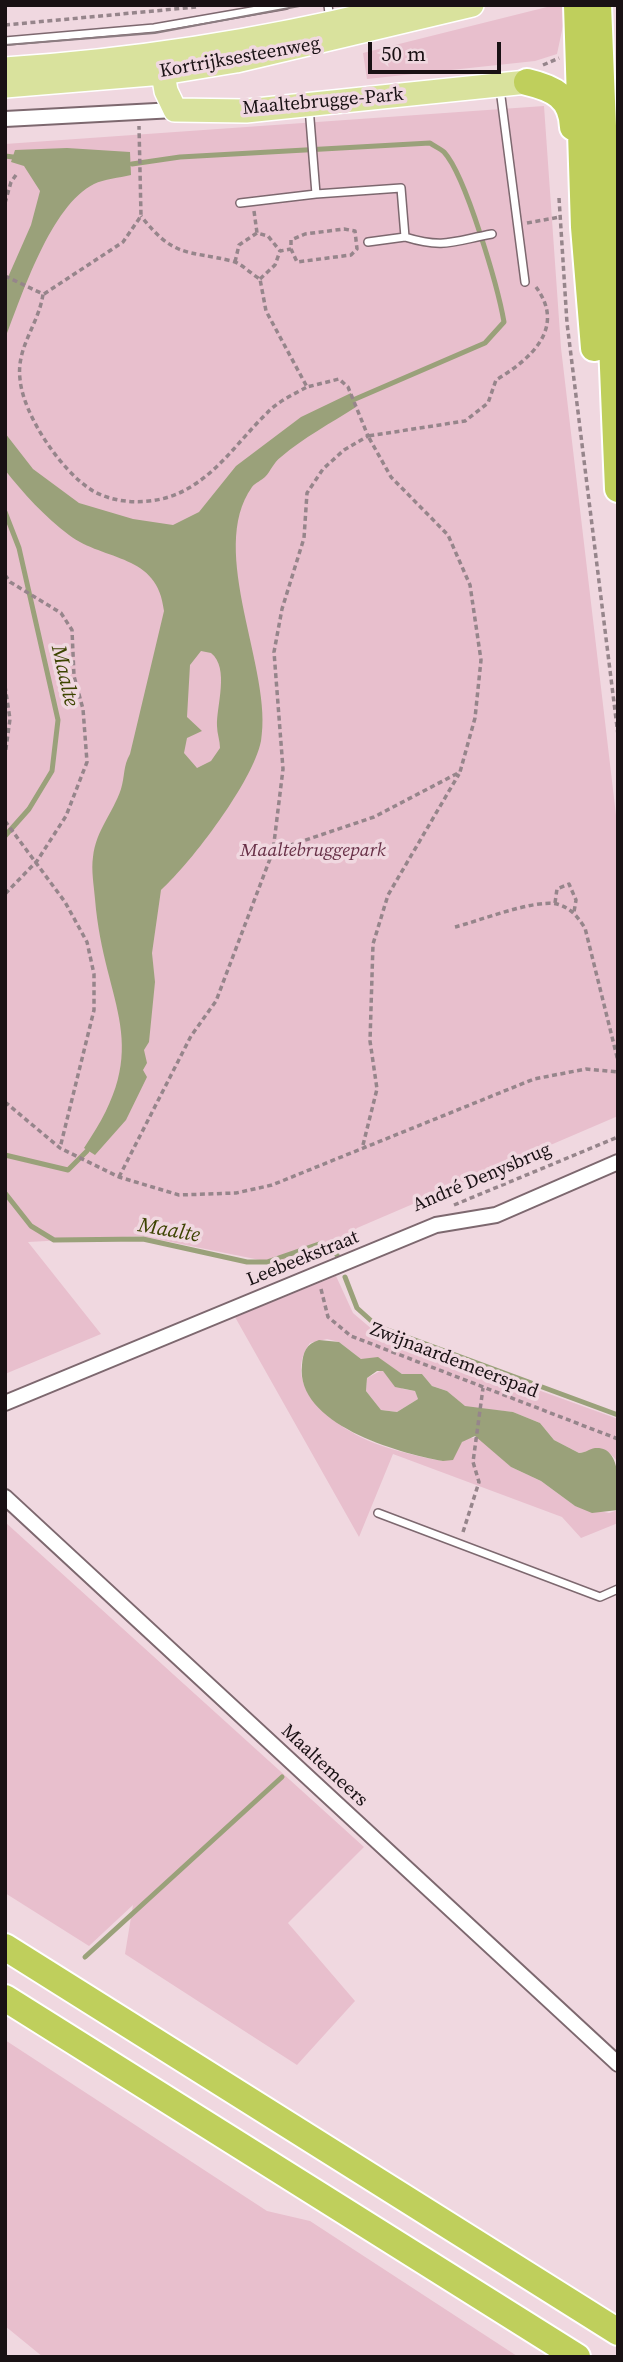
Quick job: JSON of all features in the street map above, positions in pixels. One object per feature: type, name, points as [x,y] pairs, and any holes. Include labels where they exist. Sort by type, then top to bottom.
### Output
[{"type":"highway","points":[[577,5],[588,42],[618,489]]},
{"type":"highway","points":[[598,5],[588,42],[582,161],[587,278],[600,406],[613,416]]},
{"type":"highway","points":[[527,82],[559,68],[588,42]]},
{"type":"highway","points":[[527,82],[550,88],[564,97],[572,116],[573,136],[582,161]]},
{"type":"highway","points":[[5,1947],[618,2332]]},
{"type":"highway","points":[[5,1998],[577,2357]]},
{"type":"main road","name":"Kortrijksesteenweg","points":[[5,69],[162,64],[329,15],[407,5]]},
{"type":"main road","name":"Kortrijksesteenweg","points":[[5,86],[162,64],[284,52],[472,5]]},
{"type":"main road","points":[[162,64],[166,91],[175,110]]},
{"type":"main road","name":"Maaltebrugge-Park","points":[[175,110],[246,111],[309,106],[527,82]]},
{"type":"street","name":"Kortrijksesteenweg","points":[[5,118],[140,114],[175,110]]},
{"type":"street","name":"Leebeekstraat","points":[[5,1403],[436,1225],[496,1215],[618,1163]]},
{"type":"street","name":"Maaltemeers","points":[[5,1497],[618,2064]]},
{"type":"lane","points":[[5,41],[154,28],[286,5]]},
{"type":"lane","points":[[500,84],[525,282]]},
{"type":"lane","points":[[309,106],[316,194]]},
{"type":"lane","points":[[240,203],[401,188],[405,237]]},
{"type":"lane","points":[[368,242],[405,237],[428,244],[446,245],[490,235]]},
{"type":"lane","points":[[378,1513],[600,1597],[618,1589]]},
{"type":"path","points":[[5,25],[205,5]]},
{"type":"path","points":[[140,114],[138,174],[141,216],[155,233],[180,252],[235,262],[260,279],[266,311],[307,387]]},
{"type":"path","points":[[5,203],[10,182],[16,175]]},
{"type":"path","points":[[559,190],[567,323],[618,735]]},
{"type":"path","points":[[253,201],[257,233]]},
{"type":"path","points":[[141,216],[123,242],[43,294],[41,309],[24,342],[20,379],[27,404],[43,437],[61,461],[90,489],[114,500],[150,501],[178,494],[211,472],[232,453],[268,411],[307,387],[339,379],[348,387],[368,436],[391,477],[448,535],[470,585],[481,660],[475,718],[460,772],[388,895],[373,944],[370,1041],[377,1089],[363,1146]]},
{"type":"path","points":[[355,231],[358,242],[357,249],[351,255],[309,261],[297,262],[291,250],[291,240],[318,232],[355,231]]},
{"type":"path","points":[[235,262],[239,245],[257,233],[268,236],[280,251]]},
{"type":"path","points":[[280,251],[291,250]]},
{"type":"path","points":[[260,279],[275,265],[280,251]]},
{"type":"path","points":[[5,276],[43,294]]},
{"type":"path","points":[[119,1177],[191,1036],[216,1001],[273,851],[283,769],[274,652],[282,609],[304,538],[307,493],[323,469],[337,456],[368,436],[465,421],[481,410],[488,403],[490,388],[496,380],[529,358],[538,349],[545,334],[546,307],[542,295],[535,286],[525,282]]},
{"type":"path","points":[[5,575],[24,591],[61,613],[72,630],[74,676],[83,709],[87,762],[66,816],[37,861],[5,894]]},
{"type":"path","points":[[5,686],[10,719],[5,756]]},
{"type":"path","points":[[273,851],[374,817],[460,772]]},
{"type":"path","points":[[5,821],[37,861],[87,943],[94,974],[94,1010],[60,1147]]},
{"type":"path","points":[[555,904],[557,889],[569,884],[576,900],[575,912]]},
{"type":"path","points":[[455,927],[540,904],[555,904],[575,912],[585,928],[618,1061]]},
{"type":"path","points":[[5,1102],[72,1155],[119,1177],[179,1195],[236,1193],[272,1185],[534,1079],[586,1069],[618,1072]]},
{"type":"path","name":"André Denysbrug","points":[[444,1209],[618,1137]]},
{"type":"path","name":"Zwijnaardemeerspad","points":[[317,1273],[328,1317],[338,1327],[376,1347],[618,1439]]},
{"type":"path","points":[[460,1543],[479,1482],[473,1462],[483,1388]]},
{"type":"green space","points":[[563,5],[564,21],[557,54],[535,61],[367,79],[363,53]]},
{"type":"green space","name":"Maaltebruggepark","points":[[544,106],[561,348],[618,832],[618,1116],[357,1228],[332,1252],[282,1271],[265,1261],[141,1236],[28,1242],[101,1334],[5,1374],[5,144]]},
{"type":"green space","points":[[336,1276],[353,1313],[373,1330],[618,1419],[618,1463],[605,1451],[579,1453],[554,1440],[540,1423],[513,1412],[465,1407],[447,1391],[432,1386],[422,1374],[402,1374],[384,1362],[361,1359],[339,1342],[327,1339],[310,1343],[302,1359],[301,1375],[316,1404],[329,1417],[374,1443],[443,1461],[466,1438],[480,1438],[511,1467],[541,1481],[575,1506],[609,1513],[618,1510],[618,1523],[581,1538],[562,1517],[393,1454],[359,1537],[235,1317]]},
{"type":"green space","points":[[382,1370],[403,1389],[415,1391],[418,1399],[397,1412],[381,1410],[366,1391],[367,1378]]},
{"type":"green space","points":[[5,1522],[364,1847],[288,1923],[355,2001],[297,2065],[125,1954],[133,1905],[89,1946],[5,1893]]},
{"type":"green space","points":[[5,2040],[267,2211],[310,2221],[517,2356],[43,2357],[5,2326]]},
{"type":"shaded area","points":[[67,148],[130,152],[131,175],[94,184],[64,211],[29,276],[5,339],[5,284],[31,225],[40,191],[24,166],[11,162],[15,150]]},
{"type":"shaded area","points":[[351,393],[356,407],[278,459],[265,477],[252,487],[240,513],[236,544],[238,577],[259,681],[261,741],[256,758],[220,820],[189,861],[161,890],[152,953],[155,982],[149,1042],[144,1050],[147,1063],[143,1070],[147,1077],[126,1120],[95,1155],[84,1148],[106,1112],[118,1080],[122,1052],[115,998],[100,937],[93,857],[101,830],[121,789],[164,611],[160,592],[152,578],[128,561],[83,544],[69,535],[27,496],[5,470],[5,433],[33,469],[79,503],[133,519],[173,525],[199,512],[236,466],[301,417]],"holes":[[[201,651],[211,653],[217,660],[221,678],[217,718],[220,748],[211,761],[197,768],[184,753],[187,738],[202,731],[187,717],[190,665]]]},
{"type":"shaded area","points":[[315,1342],[339,1342],[361,1359],[378,1357],[402,1374],[422,1374],[432,1386],[447,1391],[465,1406],[513,1412],[540,1423],[554,1440],[579,1453],[595,1448],[604,1449],[615,1461],[618,1510],[592,1513],[575,1506],[541,1481],[511,1467],[475,1436],[462,1442],[453,1460],[443,1461],[401,1451],[353,1432],[315,1404],[304,1386],[303,1356],[308,1346]],"holes":[[[377,1371],[383,1371],[395,1387],[415,1391],[418,1399],[397,1412],[381,1410],[366,1391],[367,1378]]]},
{"type":"waterway","points":[[132,164],[180,157],[430,143],[444,152],[453,165],[471,207],[504,322],[485,343],[353,400]]},
{"type":"waterway","points":[[5,156],[13,157]]},
{"type":"waterway","name":"Maalte","points":[[5,512],[19,548],[58,720],[52,771],[29,809],[5,836]]},
{"type":"waterway","points":[[5,1155],[68,1170],[87,1151]]},
{"type":"waterway","name":"Maalte","points":[[5,1193],[31,1226],[54,1240],[143,1239],[247,1262],[267,1262],[319,1244],[331,1246],[337,1255]]},
{"type":"waterway","name":"Maalte","points":[[345,1277],[357,1308],[377,1326],[618,1415]]},
{"type":"waterway","points":[[85,1957],[282,1777]]},
{"type":"tram line","points":[[5,45],[155,33],[305,5]]}]
